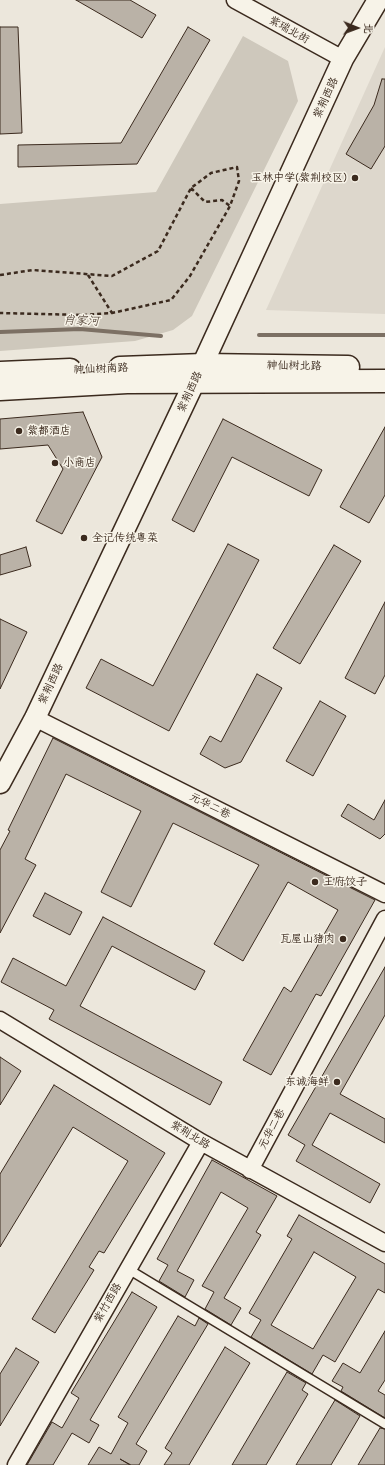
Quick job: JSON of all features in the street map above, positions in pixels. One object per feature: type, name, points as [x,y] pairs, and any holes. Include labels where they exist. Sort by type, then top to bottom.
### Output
[{"type":"main road","name":"神仙树北路","points":[[199,374],[385,367]]},
{"type":"main road","name":"神仙树南路","points":[[0,373],[199,374]]},
{"type":"main road","points":[[0,389],[127,382],[199,374],[385,381]]},
{"type":"street","name":"紫瑞北街","points":[[235,0],[344,59]]},
{"type":"street","name":"紫荆西路","points":[[0,783],[35,718],[199,374],[344,59],[378,0]]},
{"type":"street","name":"元华二巷","points":[[35,718],[385,894]]},
{"type":"street","name":"元华二巷","points":[[250,1170],[385,919]]},
{"type":"street","name":"紫荆北路","points":[[0,1020],[201,1142],[385,1243]]},
{"type":"street","name":"紫竹西路","points":[[16,1465],[201,1142]]},
{"type":"lane","points":[[128,1270],[385,1424]]},
{"type":"path","points":[[0,275],[33,270],[112,276],[158,251],[191,188],[211,173],[237,167],[239,180],[230,206],[190,276],[171,300],[112,313],[85,315],[0,312]]},
{"type":"path","points":[[191,188],[205,202],[222,200],[230,206]]},
{"type":"path","points":[[88,274],[112,313]]},
{"type":"shaded area","points":[[243,36],[288,61],[298,101],[192,316],[173,330],[135,341],[0,351],[0,204],[156,192]]},
{"type":"shaded area","name":"玉林中学(紫荆校区)","points":[[385,47],[385,314],[266,310]]},
{"type":"building","points":[[76,0],[130,0],[156,15],[142,38]]},
{"type":"building","points":[[0,27],[18,27],[22,133],[0,134]]},
{"type":"building","points":[[188,27],[210,40],[137,164],[18,167],[18,145],[121,143]]},
{"type":"building","points":[[382,79],[385,79],[385,146],[371,169],[346,154],[374,105]]},
{"type":"building","points":[[83,412],[102,457],[62,534],[36,521],[63,469],[48,445],[0,449],[0,419]]},
{"type":"building","points":[[223,419],[322,470],[309,496],[232,457],[194,532],[172,520]]},
{"type":"building","points":[[385,427],[385,495],[369,523],[340,507]]},
{"type":"building","points":[[228,544],[259,560],[169,731],[86,688],[101,659],[153,686]]},
{"type":"building","points":[[334,545],[361,561],[300,664],[273,648]]},
{"type":"building","points":[[26,547],[31,566],[0,575],[0,555]]},
{"type":"building","points":[[385,602],[385,675],[375,694],[345,678]]},
{"type":"building","points":[[0,619],[27,632],[0,689]]},
{"type":"building","points":[[257,674],[282,688],[241,762],[225,768],[200,754],[210,736],[221,742]]},
{"type":"building","points":[[320,701],[346,716],[313,776],[286,761]]},
{"type":"building","points":[[53,738],[375,900],[321,996],[316,994],[271,1075],[243,1060],[284,987],[291,992],[338,910],[288,882],[243,961],[214,944],[259,865],[173,823],[131,907],[101,892],[141,811],[66,774],[25,859],[36,865],[0,933],[0,850],[10,831],[8,830]]},
{"type":"building","points":[[385,800],[385,834],[380,839],[341,816],[348,804],[374,820]]},
{"type":"building","points":[[45,893],[82,912],[70,935],[33,916]]},
{"type":"building","points":[[103,917],[205,971],[195,990],[112,946],[80,1006],[222,1082],[210,1105],[49,1019],[54,1010],[1,982],[13,958],[66,986]]},
{"type":"building","points":[[385,967],[385,1015],[340,1094],[385,1119],[385,1143],[330,1113],[312,1145],[380,1184],[370,1203],[296,1161],[305,1145],[288,1135]]},
{"type":"building","points":[[0,1057],[21,1071],[0,1105]]},
{"type":"building","points":[[54,1085],[165,1153],[104,1253],[99,1251],[89,1267],[94,1270],[55,1333],[32,1319],[128,1161],[73,1127],[0,1247],[0,1174]]},
{"type":"building","points":[[212,1160],[277,1196],[256,1232],[261,1235],[224,1298],[241,1308],[231,1325],[205,1309],[214,1292],[202,1286],[248,1208],[221,1192],[177,1271],[194,1280],[185,1297],[159,1281],[168,1265],[157,1259]]},
{"type":"building","points":[[299,1215],[385,1264],[385,1293],[378,1289],[335,1362],[323,1355],[312,1374],[251,1337],[261,1320],[249,1313],[292,1239],[287,1236]],"holes":[[[314,1252],[356,1277],[313,1349],[271,1325]]]},
{"type":"building","points":[[132,1292],[157,1307],[90,1420],[99,1425],[89,1443],[72,1433],[53,1465],[27,1465],[52,1422],[62,1428],[79,1398],[71,1393]]},
{"type":"building","points":[[178,1316],[195,1326],[199,1318],[208,1324],[136,1444],[147,1451],[139,1465],[131,1465],[120,1459],[130,1465],[88,1465],[99,1447],[111,1454],[128,1423],[118,1417]]},
{"type":"building","points":[[385,1331],[385,1380],[378,1391],[385,1395],[385,1418],[341,1391],[343,1387],[332,1381],[343,1363],[360,1373]]},
{"type":"building","points":[[225,1347],[250,1363],[189,1465],[164,1465],[172,1453],[165,1448]]},
{"type":"building","points":[[16,1348],[39,1362],[0,1426],[0,1374]]},
{"type":"building","points":[[287,1372],[306,1383],[302,1390],[308,1394],[266,1465],[232,1465]]},
{"type":"building","points":[[335,1400],[360,1416],[331,1465],[296,1465]]},
{"type":"building","points":[[380,1428],[385,1429],[385,1465],[358,1465]]},
{"type":"waterway","name":"肖家河","points":[[0,332],[80,329],[161,336]]},
{"type":"waterway","name":"肖家河","points":[[259,335],[385,335]]},
{"type":"place","name":"玉林中学(紫荆校区)","points":[[355,178]]},
{"type":"place","name":"紫都酒店","points":[[19,431]]},
{"type":"place","name":"小商店","points":[[55,463]]},
{"type":"place","name":"全记传统粤菜","points":[[84,538]]},
{"type":"place","name":"王府饺子","points":[[315,882]]},
{"type":"place","name":"瓦屋山猪肉","points":[[343,939]]},
{"type":"place","name":"东诚海鲜","points":[[337,1082]]}]
